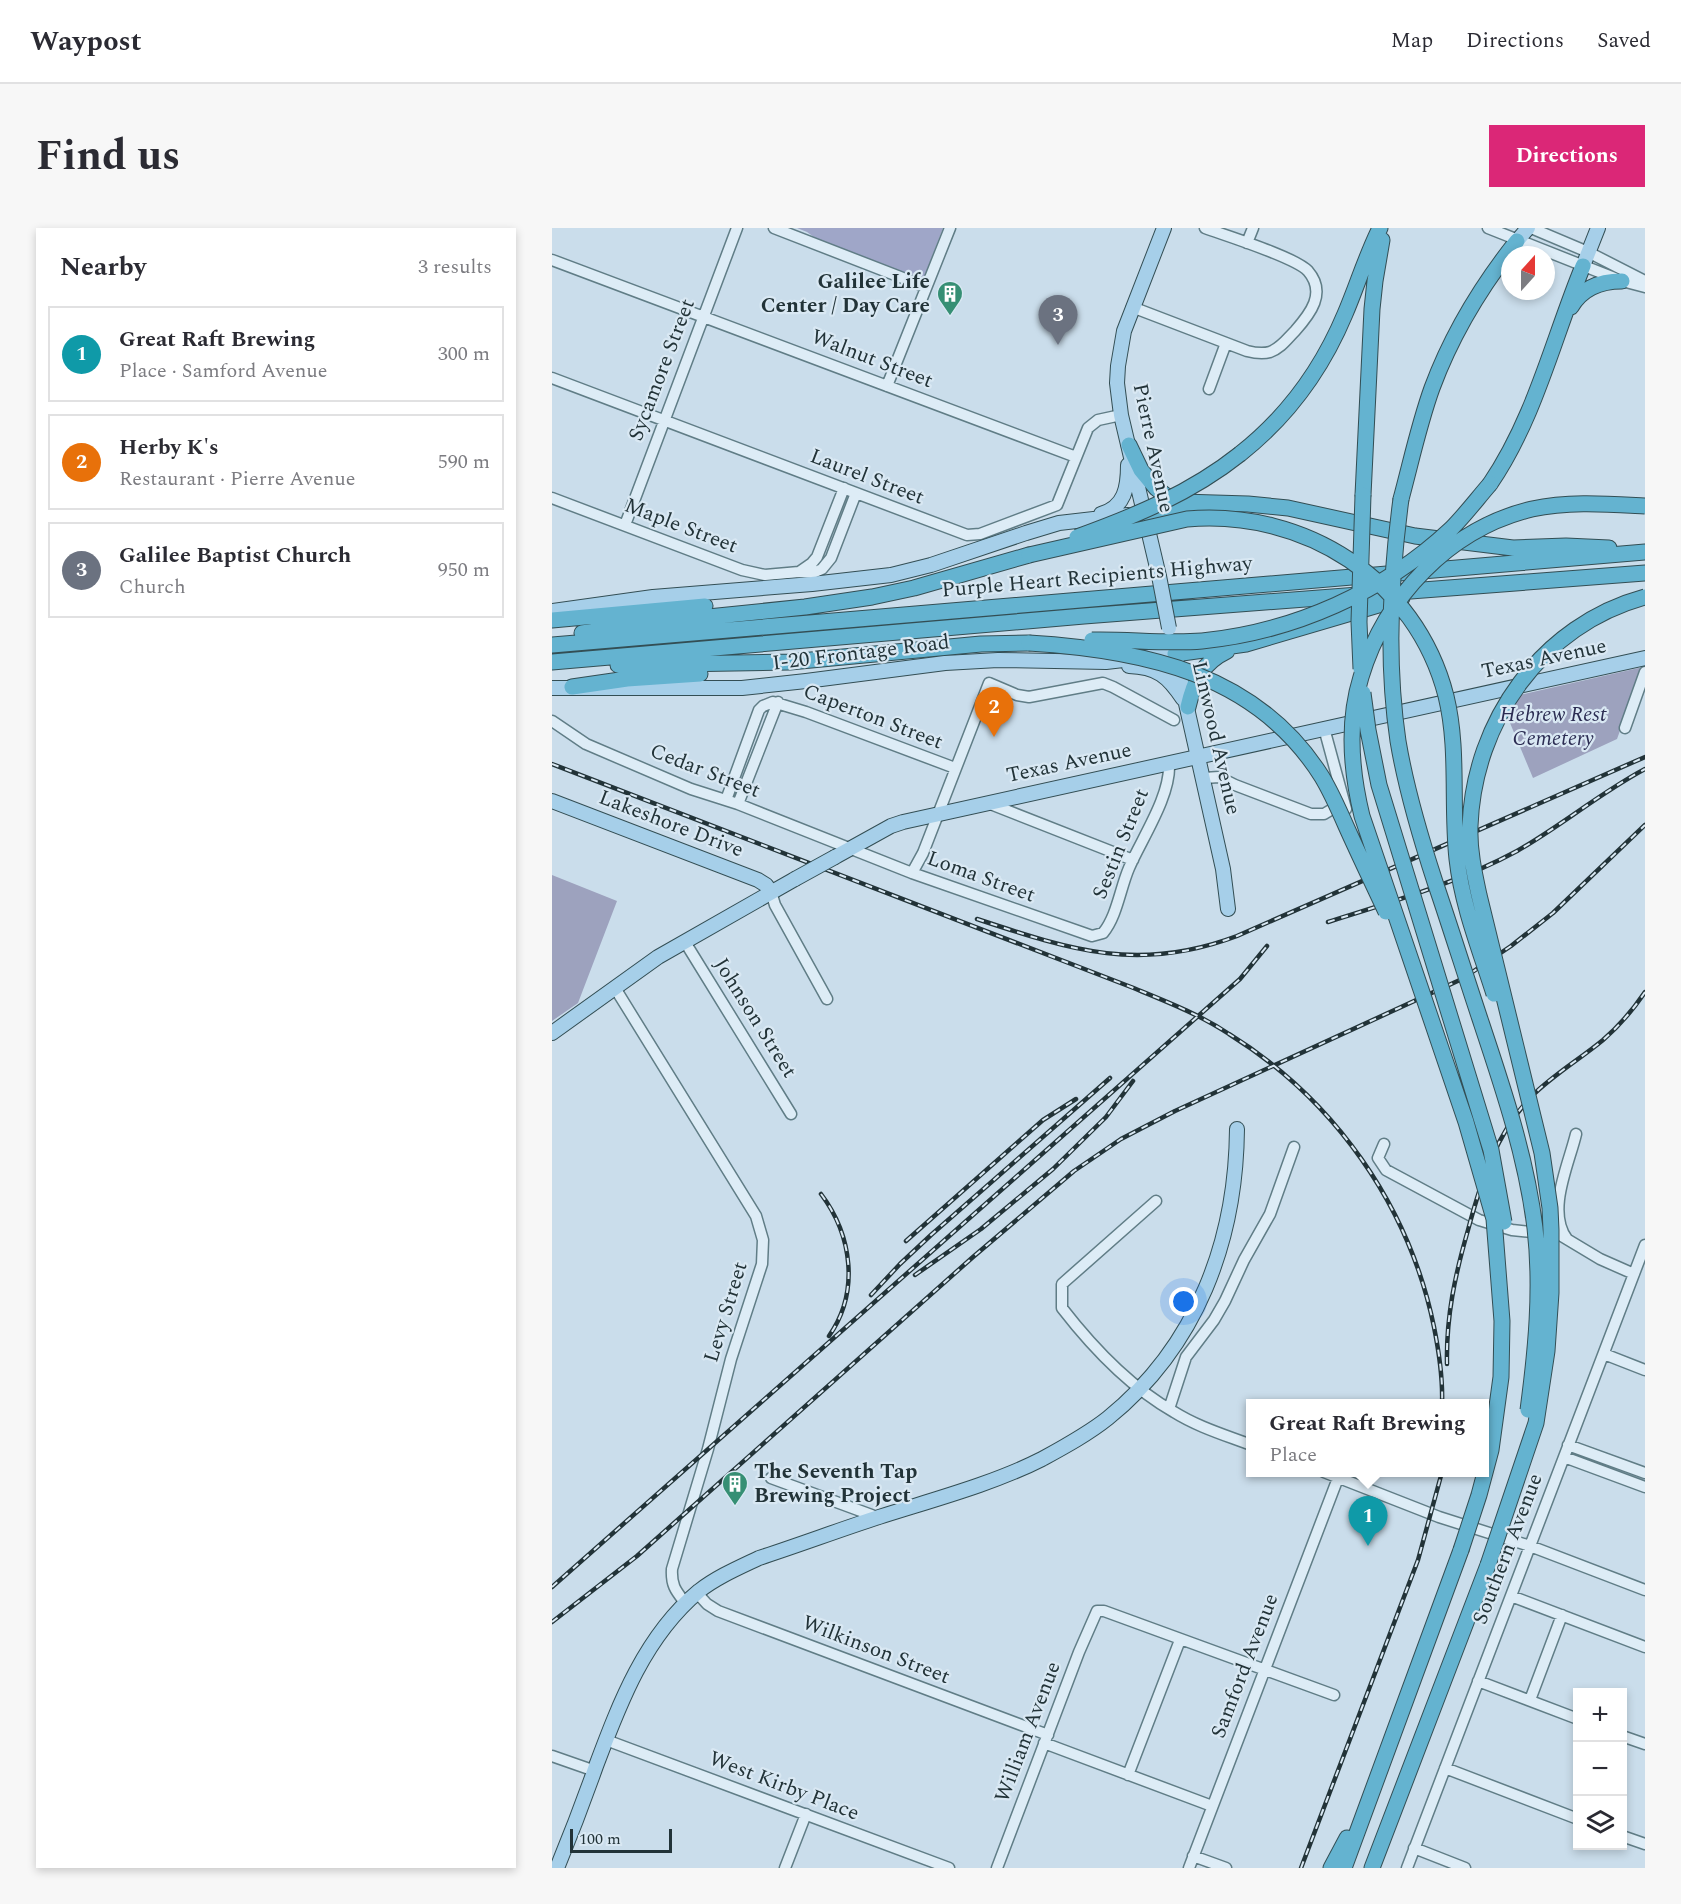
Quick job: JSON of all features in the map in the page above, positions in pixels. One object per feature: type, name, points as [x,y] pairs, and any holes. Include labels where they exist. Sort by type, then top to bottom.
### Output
[{"type":"highway","points":[[1029,555],[1115,523],[1171,498],[1210,477],[1264,436],[1297,398],[1318,367],[1339,328],[1380,228]]},
{"type":"highway","points":[[1385,228],[1372,309],[1363,495],[1360,647],[1368,730],[1378,786],[1491,1150],[1503,1212],[1506,1248],[1506,1297],[1502,1321]]},
{"type":"highway","points":[[1517,241],[1488,280],[1461,325],[1432,388],[1401,499],[1393,556],[1390,636],[1391,672],[1399,742],[1422,842],[1498,1071],[1515,1130],[1535,1230],[1538,1323],[1529,1410],[1519,1470]]},
{"type":"highway","points":[[1029,643],[1047,640],[1200,641],[1261,631],[1295,621],[1374,585],[1411,562],[1451,528],[1490,484],[1504,463],[1522,431],[1586,259]]},
{"type":"highway","points":[[1563,320],[1576,298],[1594,285],[1622,281]]},
{"type":"highway","points":[[1129,445],[1147,479],[1174,500],[1191,503],[1248,504],[1288,508],[1415,536],[1513,548],[1566,546],[1645,551]]},
{"type":"highway","points":[[1145,513],[1219,504]]},
{"type":"highway","points":[[1489,1456],[1501,1377],[1502,1321],[1494,1219],[1466,1122],[1362,816],[1353,774],[1352,735],[1357,695],[1361,677],[1381,628],[1404,594],[1428,566],[1464,538],[1485,526],[1533,509],[1568,504],[1645,506]]},
{"type":"highway","points":[[552,637],[872,597],[1029,555],[1187,519],[1205,517],[1250,520],[1275,525],[1320,542],[1347,557],[1392,596],[1429,651],[1446,695],[1454,760],[1457,857],[1465,904],[1534,1114]]},
{"type":"highway","name":"Purple Heart Recipients Highway","points":[[552,645],[1645,551]]},
{"type":"highway","name":"Purple Heart Recipients Highway","points":[[552,664],[1434,588],[1645,573]]},
{"type":"highway","points":[[552,620],[862,592],[944,579]]},
{"type":"highway","points":[[1188,707],[1195,682],[1207,663],[1224,652],[1434,588]]},
{"type":"highway","points":[[1372,1868],[1488,1565],[1532,1437],[1542,1389],[1551,1293],[1550,1208],[1534,1114],[1472,861],[1470,828],[1476,781],[1482,755],[1494,725],[1518,684],[1539,660],[1560,640],[1596,617],[1620,605],[1645,597]]},
{"type":"highway","points":[[572,687],[790,662],[970,645],[1029,643],[1104,649],[1188,671],[1225,687],[1266,713],[1299,745],[1323,779],[1414,974]]},
{"type":"highway","points":[[1175,654],[1246,644]]},
{"type":"highway","points":[[552,664],[790,662]]},
{"type":"highway","points":[[1344,1868],[1461,1550],[1484,1477]]},
{"type":"highway","points":[[1331,1868],[1342,1844],[1363,1817]]},
{"type":"highway","points":[[1376,1868],[1384,1834]]},
{"type":"main road","name":"Pierre Avenue","points":[[1159,576],[1121,415],[1117,383],[1124,331],[1164,228]]},
{"type":"main road","points":[[1517,241],[1530,228]]},
{"type":"main road","points":[[1586,259],[1598,228]]},
{"type":"main road","points":[[552,611],[641,598],[891,575],[931,565],[1026,532],[1111,511],[1121,501],[1128,485],[1129,445]]},
{"type":"main road","points":[[1068,522],[1145,513]]},
{"type":"main road","name":"Linwood Avenue","points":[[1159,576],[1223,869],[1228,909]]},
{"type":"main road","name":"I-20 Frontage Road","points":[[552,688],[742,688],[945,663],[998,660],[1106,662],[1175,654]]},
{"type":"main road","name":"Texas Avenue","points":[[552,1033],[658,957],[773,898],[795,879],[896,823],[1645,658]]},
{"type":"main road","points":[[1072,662],[1149,668],[1159,672],[1170,682],[1188,707]]},
{"type":"main road","name":"Lakeshore Drive","points":[[552,801],[758,880],[766,885],[773,898]]},
{"type":"main road","points":[[557,1868],[606,1740],[642,1659],[659,1634],[697,1593],[725,1574],[759,1558],[1000,1476],[1043,1458],[1095,1428],[1140,1387],[1178,1341],[1189,1323],[1214,1268],[1233,1199],[1238,1129]]},
{"type":"street","name":"Sycamore Street","points":[[625,525],[737,228]]},
{"type":"street","points":[[774,228],[926,287]]},
{"type":"street","points":[[887,386],[950,228]]},
{"type":"street","points":[[1132,307],[1247,351],[1269,352],[1282,345],[1310,315],[1316,300],[1315,285],[1312,277],[1300,265],[1205,228]]},
{"type":"street","points":[[1247,243],[1253,228]]},
{"type":"street","points":[[1488,228],[1517,241],[1586,259],[1645,281]]},
{"type":"street","points":[[1530,228],[1622,281],[1645,287]]},
{"type":"street","name":"Walnut Street","points":[[552,260],[1076,457]]},
{"type":"street","points":[[1209,389],[1226,343]]},
{"type":"street","name":"Laurel Street","points":[[552,378],[964,534],[974,535],[1057,505],[1091,424],[1098,420],[1121,415]]},
{"type":"street","points":[[799,572],[817,557],[844,489]]},
{"type":"street","name":"Maple Street","points":[[552,498],[758,574],[813,573],[822,569],[829,562],[856,493]]},
{"type":"street","points":[[1625,728],[1645,672]]},
{"type":"street","points":[[912,873],[921,858],[989,683],[1017,695],[1029,697],[1102,683],[1174,720]]},
{"type":"street","points":[[726,800],[759,711],[767,703],[778,702],[738,804]]},
{"type":"street","name":"Caperton Street","points":[[778,702],[955,768]]},
{"type":"street","name":"Cedar Street","points":[[552,721],[586,744],[691,789],[738,804],[850,848]]},
{"type":"street","points":[[1324,728],[1352,831]]},
{"type":"street","name":"Sestin Street","points":[[1100,935],[1111,920],[1133,860],[1163,794],[1169,774],[1169,763]]},
{"type":"street","points":[[1204,778],[1219,777],[1311,814],[1324,814],[1344,802]]},
{"type":"street","points":[[987,803],[1133,860]]},
{"type":"street","name":"Loma Street","points":[[850,848],[1078,933],[1100,935]]},
{"type":"street","points":[[773,898],[827,999]]},
{"type":"street","name":"Johnson Street","points":[[685,942],[792,1114]]},
{"type":"street","name":"Levy Street","points":[[615,988],[756,1216],[763,1240],[762,1264],[731,1359],[708,1449],[672,1569],[671,1580],[674,1588],[686,1604]]},
{"type":"street","points":[[1567,1239],[1560,1221],[1561,1185],[1576,1134]]},
{"type":"street","points":[[1384,1144],[1378,1158],[1386,1170],[1450,1205],[1479,1220],[1512,1230],[1547,1233],[1567,1239],[1600,1259],[1634,1274]]},
{"type":"street","points":[[1169,1409],[1186,1357],[1214,1320],[1270,1214],[1294,1147]]},
{"type":"street","points":[[1156,1201],[1062,1284],[1060,1294],[1062,1308],[1111,1364],[1169,1409],[1197,1424],[1246,1443]]},
{"type":"street","name":"Southern Avenue","points":[[1407,1868],[1644,1250]]},
{"type":"street","points":[[1604,1354],[1645,1370]]},
{"type":"street","points":[[1568,1445],[1645,1473]]},
{"type":"street","points":[[1564,1456],[1645,1487]]},
{"type":"street","points":[[771,1478],[878,1518]]},
{"type":"street","points":[[1338,1478],[1439,1517],[1530,1546],[1645,1590]]},
{"type":"street","name":"Samford Avenue","points":[[1189,1868],[1338,1478]]},
{"type":"street","name":"Wilkinson Street","points":[[697,1593],[717,1611],[1046,1739],[1128,1775],[1212,1806]]},
{"type":"street","points":[[1511,1596],[1645,1647]]},
{"type":"street","name":"William Avenue","points":[[997,1868],[1097,1611],[1104,1611],[1180,1640]]},
{"type":"street","points":[[1530,1700],[1562,1615]]},
{"type":"street","points":[[1128,1775],[1180,1640],[1334,1695]]},
{"type":"street","points":[[1478,1681],[1573,1717]]},
{"type":"street","points":[[1627,1737],[1645,1744]]},
{"type":"street","name":"West Kirby Place","points":[[606,1740],[948,1868]]},
{"type":"street","points":[[552,1756],[595,1771]]},
{"type":"street","points":[[1445,1768],[1573,1817]]},
{"type":"street","points":[[785,1868],[806,1814]]},
{"type":"street","points":[[1627,1837],[1645,1844]]},
{"type":"street","points":[[1414,1848],[1466,1868]]},
{"type":"street","points":[[1193,1856],[1226,1868]]},
{"type":"shaded area","points":[[797,228],[943,228],[923,280],[818,240]]},
{"type":"green space","name":"Hebrew Rest Cemetery","points":[[1643,667],[1617,739],[1533,778],[1505,711],[1515,696]]},
{"type":"green space","points":[[552,875],[617,901],[578,1003],[552,1021]]},
{"type":"railway","points":[[977,919],[1044,940],[1105,953],[1136,955],[1168,953],[1202,947],[1237,936],[1645,757]]},
{"type":"railway","points":[[552,764],[1156,997],[1218,1027],[1267,1060],[1302,1090],[1333,1123],[1362,1159],[1386,1198],[1406,1239],[1422,1282],[1438,1346],[1442,1399]]},
{"type":"railway","points":[[1328,922],[1424,891],[1495,862],[1517,851],[1612,788],[1645,769]]},
{"type":"railway","points":[[552,1622],[637,1556],[973,1257],[1074,1171],[1121,1139],[1175,1111],[1462,979],[1511,946],[1553,913],[1645,825]]},
{"type":"railway","points":[[552,1587],[1240,979],[1267,946]]},
{"type":"railway","points":[[1447,1364],[1452,1296],[1459,1263],[1478,1194],[1499,1142],[1519,1110],[1532,1096],[1609,1035],[1645,992]]},
{"type":"railway","points":[[871,1295],[931,1235],[1110,1078]]},
{"type":"railway","points":[[915,1275],[981,1229],[1053,1169],[1106,1117],[1133,1081]]},
{"type":"railway","points":[[906,1241],[1043,1120],[1076,1099]]},
{"type":"railway","points":[[821,1194],[840,1227],[848,1264],[845,1301],[839,1319],[829,1336]]},
{"type":"railway","points":[[1301,1868],[1418,1560],[1441,1477]]},
{"type":"place","name":"Galilee Life Center / Day Care","points":[[950,317]]},
{"type":"place","name":"Galilee Baptist Church","points":[[1058,345]]},
{"type":"place","name":"Herby K's","points":[[994,737]]},
{"type":"place","name":"The Seventh Tap Brewing Project","points":[[735,1507]]},
{"type":"place","name":"Great Raft Brewing","points":[[1368,1546]]}]
